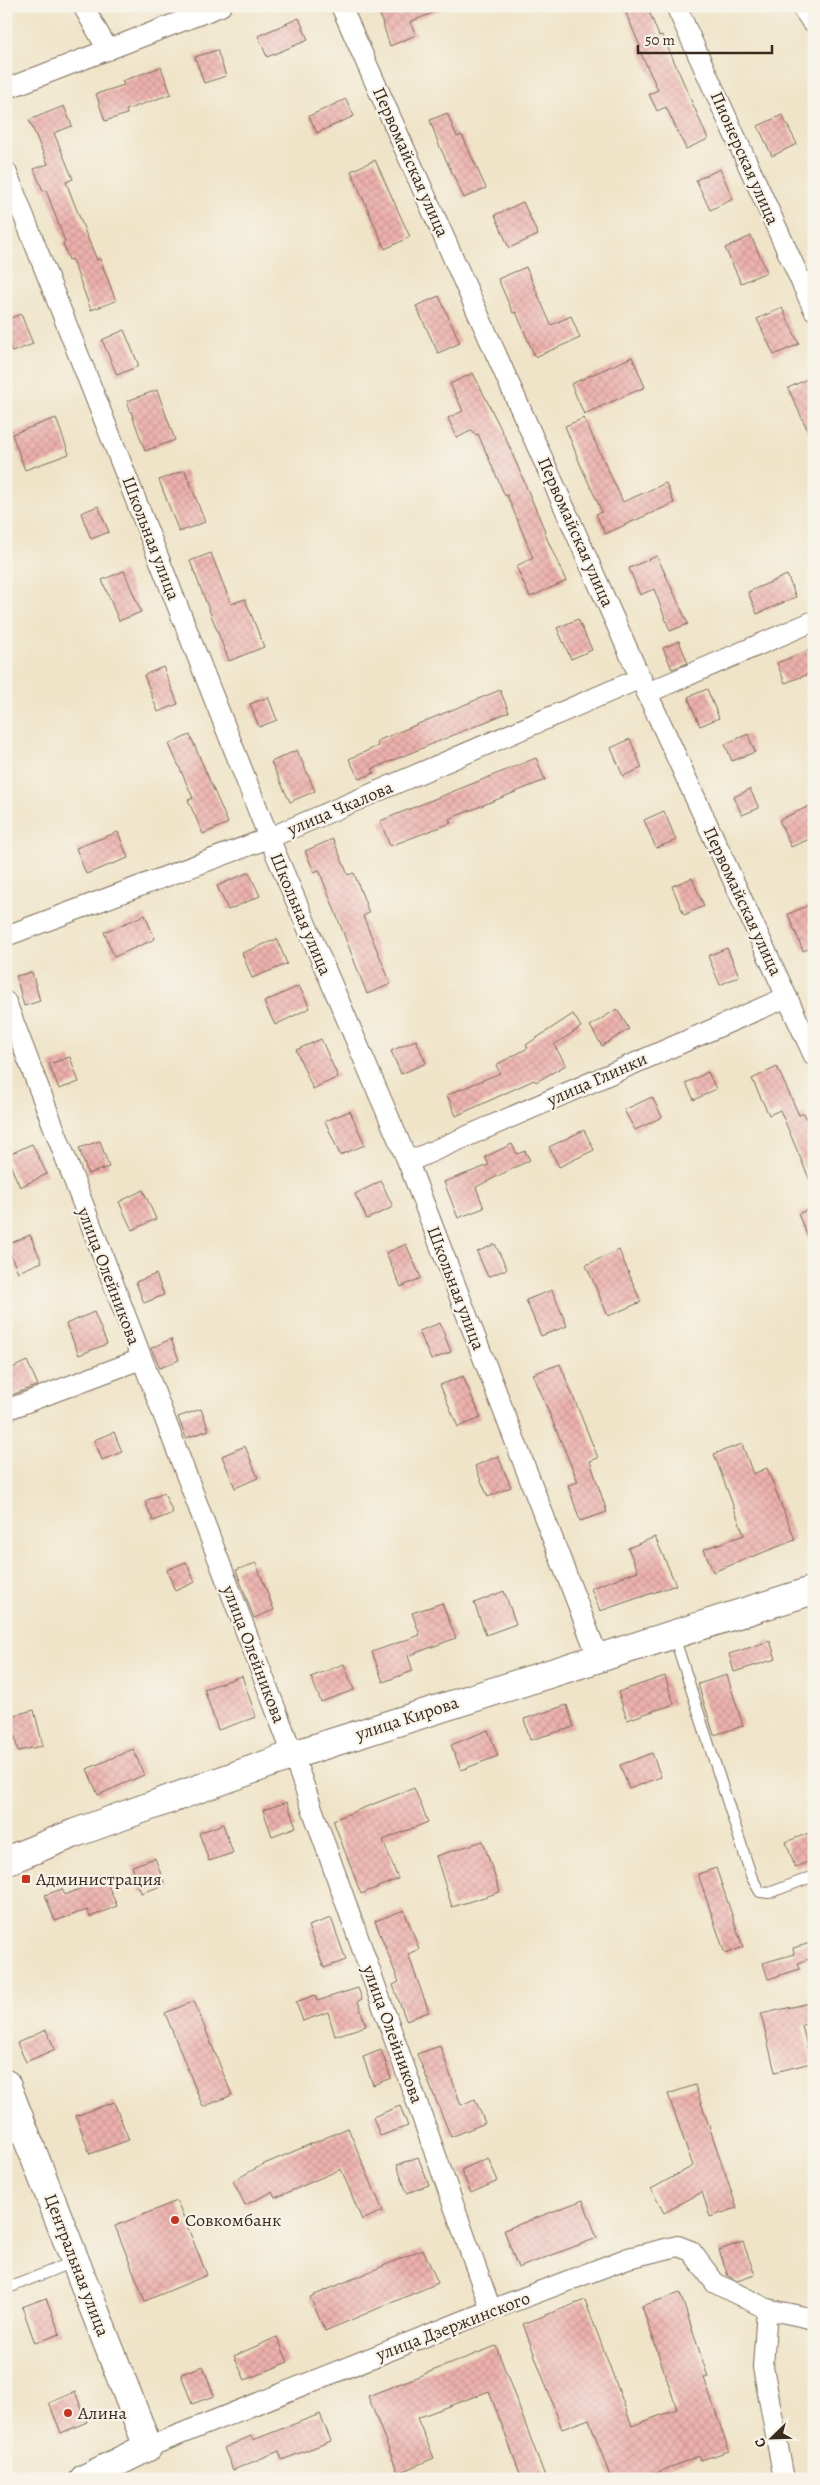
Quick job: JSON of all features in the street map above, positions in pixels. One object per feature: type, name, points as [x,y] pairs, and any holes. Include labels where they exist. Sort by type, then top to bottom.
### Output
[{"type":"street","points":[[83,6],[108,50]]},
{"type":"street","points":[[6,89],[221,6]]},
{"type":"street","name":"Первомайская улица","points":[[341,6],[644,686],[814,1056]]},
{"type":"street","name":"Пионерская улица","points":[[676,6],[814,310]]},
{"type":"street","points":[[806,6],[814,18]]},
{"type":"street","name":"Школьная улица","points":[[6,171],[269,838],[408,1162],[598,1657]]},
{"type":"street","name":"улица Чкалова","points":[[6,936],[269,838],[644,686],[814,621]]},
{"type":"street","name":"улица Глинки","points":[[408,1162],[787,997]]},
{"type":"street","name":"улица Олейникова","points":[[6,1002],[140,1359],[293,1754],[491,2310]]},
{"type":"street","points":[[6,1410],[140,1359]]},
{"type":"street","name":"улица Кирова","points":[[6,1861],[74,1834],[293,1754],[814,1590]]},
{"type":"street","name":"Центральная улица","points":[[6,2084],[148,2447]]},
{"type":"street","name":"улица Дзержинского","points":[[84,2479],[148,2447],[491,2310],[628,2258],[678,2246],[695,2255],[715,2283],[767,2309],[814,2319]]},
{"type":"street","points":[[767,2309],[763,2367],[784,2479]]},
{"type":"lane","points":[[673,1633],[752,1878],[760,1892],[769,1893],[814,1876]]},
{"type":"lane","points":[[6,2289],[75,2260]]},
{"type":"building","points":[[377,6],[447,7],[410,22],[416,35],[390,46]]},
{"type":"building","points":[[623,6],[647,6],[659,36],[662,35],[708,139],[686,149],[666,107],[657,111],[649,94],[658,90],[638,47],[640,46]]},
{"type":"building","points":[[299,18],[308,40],[267,57],[258,36]]},
{"type":"building","points":[[217,50],[226,76],[204,83],[195,57]]},
{"type":"building","points":[[161,67],[171,94],[126,110],[127,114],[105,121],[96,94],[124,85],[122,81]]},
{"type":"building","points":[[346,99],[354,116],[317,133],[309,116]]},
{"type":"building","points":[[64,106],[72,126],[54,133],[73,179],[66,182],[86,234],[97,260],[100,259],[116,301],[91,310],[72,259],[69,260],[63,243],[65,242],[46,190],[43,191],[34,169],[48,164],[29,120]]},
{"type":"building","points":[[447,113],[457,137],[462,135],[486,188],[464,198],[439,145],[430,120]]},
{"type":"building","points":[[782,115],[797,144],[772,156],[758,126]]},
{"type":"building","points":[[375,160],[410,237],[385,249],[351,171]]},
{"type":"building","points":[[720,169],[733,199],[710,210],[696,180]]},
{"type":"building","points":[[523,202],[538,235],[509,248],[495,215]]},
{"type":"building","points":[[751,236],[767,272],[741,283],[725,248]]},
{"type":"building","points":[[526,267],[551,325],[571,316],[580,338],[535,357],[516,312],[513,313],[498,279]]},
{"type":"building","points":[[439,296],[460,343],[438,353],[416,306]]},
{"type":"building","points":[[782,308],[799,344],[774,355],[757,319]]},
{"type":"building","points":[[21,314],[33,344],[12,352],[6,336],[6,320]]},
{"type":"building","points":[[124,330],[139,366],[117,375],[102,340]]},
{"type":"building","points":[[632,357],[645,387],[584,414],[571,384]]},
{"type":"building","points":[[473,373],[506,439],[566,581],[530,597],[516,566],[533,558],[507,495],[505,496],[478,434],[475,435],[472,430],[457,438],[448,418],[463,411],[450,384]]},
{"type":"building","points":[[814,376],[814,444],[788,388]]},
{"type":"building","points":[[157,390],[175,440],[145,451],[127,401]]},
{"type":"building","points":[[56,418],[69,454],[25,470],[12,434]]},
{"type":"building","points":[[584,418],[623,502],[666,483],[674,503],[605,534],[596,514],[602,512],[565,426]]},
{"type":"building","points":[[185,470],[205,522],[179,532],[159,480]]},
{"type":"building","points":[[98,506],[109,532],[91,539],[81,513]]},
{"type":"building","points":[[211,553],[231,604],[245,599],[264,647],[229,661],[190,561]]},
{"type":"building","points":[[657,556],[688,624],[670,631],[654,589],[640,595],[629,568]]},
{"type":"building","points":[[124,571],[141,612],[119,621],[102,580]]},
{"type":"building","points":[[787,575],[796,597],[757,614],[748,592]]},
{"type":"building","points":[[578,619],[592,650],[571,659],[557,628]]},
{"type":"building","points":[[679,641],[688,663],[672,669],[663,648]]},
{"type":"building","points":[[814,648],[814,672],[785,683],[777,663]]},
{"type":"building","points":[[163,667],[178,704],[158,712],[144,675]]},
{"type":"building","points":[[707,689],[719,718],[700,726],[688,697]]},
{"type":"building","points":[[500,690],[509,712],[372,769],[374,773],[359,779],[349,759],[378,746],[377,741]]},
{"type":"building","points":[[268,697],[277,720],[259,727],[250,704]]},
{"type":"building","points":[[748,734],[755,752],[732,761],[725,744]]},
{"type":"building","points":[[190,735],[228,823],[203,834],[188,800],[193,798],[169,744]]},
{"type":"building","points":[[630,739],[642,768],[623,776],[611,748]]},
{"type":"building","points":[[297,750],[315,791],[290,802],[271,762]]},
{"type":"building","points":[[536,758],[545,780],[449,819],[451,823],[390,846],[380,821]]},
{"type":"building","points":[[750,789],[759,808],[742,815],[734,797]]},
{"type":"building","points":[[814,804],[814,837],[791,847],[779,820]]},
{"type":"building","points":[[664,811],[676,840],[656,848],[644,820]]},
{"type":"building","points":[[118,832],[128,858],[86,874],[76,848]]},
{"type":"building","points":[[333,839],[348,875],[354,873],[369,913],[363,916],[391,984],[367,994],[319,870],[314,872],[305,851]]},
{"type":"building","points":[[249,872],[260,896],[228,910],[217,886]]},
{"type":"building","points":[[692,878],[704,906],[684,915],[672,886]]},
{"type":"building","points":[[814,903],[814,947],[803,951],[788,914]]},
{"type":"building","points":[[145,915],[155,939],[114,957],[104,932]]},
{"type":"building","points":[[277,939],[287,964],[252,978],[242,953]]},
{"type":"building","points":[[727,948],[739,976],[720,985],[708,956]]},
{"type":"building","points":[[32,972],[40,1001],[24,1006],[16,976]]},
{"type":"building","points":[[299,986],[310,1008],[275,1025],[264,1002]]},
{"type":"building","points":[[617,1009],[629,1029],[602,1046],[590,1026]]},
{"type":"building","points":[[573,1014],[581,1027],[554,1045],[566,1065],[536,1082],[534,1080],[456,1116],[447,1095],[500,1073],[496,1065],[528,1048],[526,1045]]},
{"type":"building","points":[[321,1039],[338,1077],[313,1089],[296,1050]]},
{"type":"building","points":[[416,1040],[426,1063],[401,1074],[391,1051]]},
{"type":"building","points":[[70,1057],[79,1082],[59,1089],[49,1064]]},
{"type":"building","points":[[777,1067],[799,1115],[804,1113],[814,1135],[814,1190],[780,1110],[769,1115],[752,1079]]},
{"type":"building","points":[[708,1072],[716,1089],[694,1100],[686,1083]]},
{"type":"building","points":[[652,1097],[662,1117],[635,1130],[624,1110]]},
{"type":"building","points":[[350,1111],[365,1145],[340,1155],[325,1121]]},
{"type":"building","points":[[584,1130],[594,1150],[559,1167],[549,1147]]},
{"type":"building","points":[[100,1141],[109,1167],[88,1174],[79,1148]]},
{"type":"building","points":[[32,1144],[47,1174],[20,1187],[6,1156]]},
{"type":"building","points":[[512,1144],[517,1154],[525,1151],[530,1160],[476,1187],[484,1208],[458,1218],[444,1182],[489,1165],[485,1157]]},
{"type":"building","points":[[381,1181],[393,1207],[367,1219],[355,1194]]},
{"type":"building","points":[[143,1190],[156,1219],[132,1230],[119,1202]]},
{"type":"building","points":[[814,1207],[814,1251],[798,1214]]},
{"type":"building","points":[[30,1235],[42,1262],[18,1272],[6,1245]]},
{"type":"building","points":[[406,1244],[421,1278],[401,1287],[386,1253]]},
{"type":"building","points":[[495,1244],[507,1269],[488,1277],[477,1252]]},
{"type":"building","points":[[619,1250],[641,1302],[608,1316],[586,1265]]},
{"type":"building","points":[[156,1274],[164,1295],[144,1303],[136,1282]]},
{"type":"building","points":[[552,1290],[567,1326],[541,1336],[526,1300]]},
{"type":"building","points":[[94,1312],[107,1344],[79,1355],[66,1324]]},
{"type":"building","points":[[440,1323],[451,1352],[431,1360],[419,1331]]},
{"type":"building","points":[[171,1339],[179,1360],[160,1368],[151,1348]]},
{"type":"building","points":[[27,1361],[38,1385],[6,1397],[6,1371]]},
{"type":"building","points":[[560,1364],[598,1458],[590,1461],[607,1512],[580,1521],[568,1485],[578,1482],[533,1374]]},
{"type":"building","points":[[463,1376],[481,1418],[458,1427],[440,1385]]},
{"type":"building","points":[[201,1409],[209,1430],[186,1438],[178,1417]]},
{"type":"building","points":[[114,1432],[122,1452],[102,1460],[94,1440]]},
{"type":"building","points":[[742,1444],[753,1474],[767,1468],[795,1540],[713,1572],[704,1549],[744,1535],[714,1454]]},
{"type":"building","points":[[245,1446],[258,1478],[235,1488],[222,1456]]},
{"type":"building","points":[[498,1456],[511,1487],[488,1497],[475,1466]]},
{"type":"building","points":[[164,1493],[173,1513],[153,1521],[145,1501]]},
{"type":"building","points":[[655,1537],[676,1585],[600,1611],[591,1588],[638,1571],[628,1548]]},
{"type":"building","points":[[186,1562],[195,1582],[175,1591],[167,1570]]},
{"type":"building","points":[[256,1563],[274,1610],[254,1618],[236,1570]]},
{"type":"building","points":[[504,1591],[516,1624],[486,1635],[474,1603]]},
{"type":"building","points":[[442,1603],[456,1638],[408,1656],[413,1671],[383,1682],[372,1652],[420,1635],[412,1613]]},
{"type":"building","points":[[770,1641],[776,1659],[734,1672],[729,1654]]},
{"type":"building","points":[[344,1664],[354,1690],[321,1702],[311,1677]]},
{"type":"building","points":[[727,1675],[743,1726],[714,1735],[698,1684]]},
{"type":"building","points":[[242,1676],[256,1717],[218,1730],[204,1689]]},
{"type":"building","points":[[665,1676],[674,1704],[627,1720],[618,1692]]},
{"type":"building","points":[[567,1705],[574,1727],[530,1740],[524,1719]]},
{"type":"building","points":[[34,1710],[43,1746],[18,1751],[10,1716]]},
{"type":"building","points":[[488,1730],[498,1756],[461,1770],[451,1745]]},
{"type":"building","points":[[133,1749],[144,1775],[98,1795],[87,1769]]},
{"type":"building","points":[[652,1753],[661,1777],[629,1789],[620,1765]]},
{"type":"building","points":[[414,1788],[428,1822],[383,1840],[398,1879],[361,1894],[333,1820]]},
{"type":"building","points":[[287,1802],[296,1827],[272,1836],[263,1810]]},
{"type":"building","points":[[223,1824],[233,1853],[209,1861],[199,1833]]},
{"type":"building","points":[[814,1831],[814,1860],[795,1867],[786,1842]]},
{"type":"building","points":[[483,1841],[500,1892],[452,1907],[436,1856]]},
{"type":"building","points":[[155,1858],[165,1885],[141,1893],[132,1866]]},
{"type":"building","points":[[716,1868],[743,1947],[725,1954],[698,1874]]},
{"type":"building","points":[[105,1878],[117,1906],[90,1917],[87,1910],[55,1921],[45,1895],[62,1889],[65,1895]]},
{"type":"building","points":[[404,1910],[419,1949],[408,1954],[429,2012],[406,2020],[393,1985],[399,1982],[375,1921]]},
{"type":"building","points":[[331,1918],[346,1960],[324,1968],[308,1926]]},
{"type":"building","points":[[814,1942],[814,1957],[798,1963],[800,1969],[768,1979],[763,1963],[794,1954],[793,1948]]},
{"type":"building","points":[[358,1988],[362,1999],[358,2001],[366,2026],[335,2036],[328,2012],[303,2021],[296,2002],[315,1995],[317,2001]]},
{"type":"building","points":[[194,2001],[232,2095],[203,2107],[165,2013]]},
{"type":"building","points":[[814,2002],[814,2022],[802,2025],[811,2063],[775,2072],[761,2014]]},
{"type":"building","points":[[46,2030],[55,2049],[26,2062],[17,2043]]},
{"type":"building","points":[[440,2046],[461,2105],[475,2099],[485,2123],[451,2137],[417,2054]]},
{"type":"building","points":[[381,2050],[391,2078],[373,2085],[363,2057]]},
{"type":"building","points":[[695,2085],[737,2208],[710,2217],[702,2192],[664,2213],[651,2189],[693,2166],[668,2094]]},
{"type":"building","points":[[114,2102],[129,2140],[90,2154],[76,2116]]},
{"type":"building","points":[[400,2106],[408,2126],[380,2136],[373,2117]]},
{"type":"building","points":[[348,2128],[383,2211],[362,2220],[341,2169],[275,2198],[272,2192],[245,2205],[233,2181],[262,2165]]},
{"type":"building","points":[[418,2157],[429,2185],[407,2193],[397,2165]]},
{"type":"building","points":[[488,2158],[498,2181],[471,2193],[461,2170]]},
{"type":"building","points":[[583,2200],[597,2238],[518,2268],[504,2230]]},
{"type":"building","points":[[177,2201],[207,2275],[145,2301],[115,2226]]},
{"type":"building","points":[[743,2242],[755,2275],[737,2281],[728,2276],[719,2250]]},
{"type":"building","points":[[423,2249],[438,2283],[325,2331],[310,2297]]},
{"type":"building","points":[[680,2293],[708,2377],[704,2378],[729,2451],[701,2460],[699,2456],[641,2479],[611,2479],[589,2419],[562,2429],[523,2324],[585,2300],[632,2426],[677,2409],[642,2306]]},
{"type":"building","points":[[46,2298],[60,2334],[35,2343],[22,2307]]},
{"type":"building","points":[[277,2337],[288,2362],[245,2380],[234,2356]]},
{"type":"building","points":[[496,2346],[546,2479],[522,2479],[489,2391],[417,2418],[434,2458],[398,2473],[368,2396]]},
{"type":"building","points":[[203,2366],[214,2396],[192,2404],[181,2374]]},
{"type":"building","name":"Алина","points":[[75,2392],[87,2422],[61,2433],[49,2403]]},
{"type":"building","points":[[320,2414],[331,2441],[282,2460],[279,2451],[233,2470],[224,2448],[251,2436],[253,2440]]},
{"type":"place","name":"Администрация","points":[[26,1879]]},
{"type":"place","name":"Совкомбанк","points":[[175,2220]]},
{"type":"place","name":"Алина","points":[[68,2413]]}]
